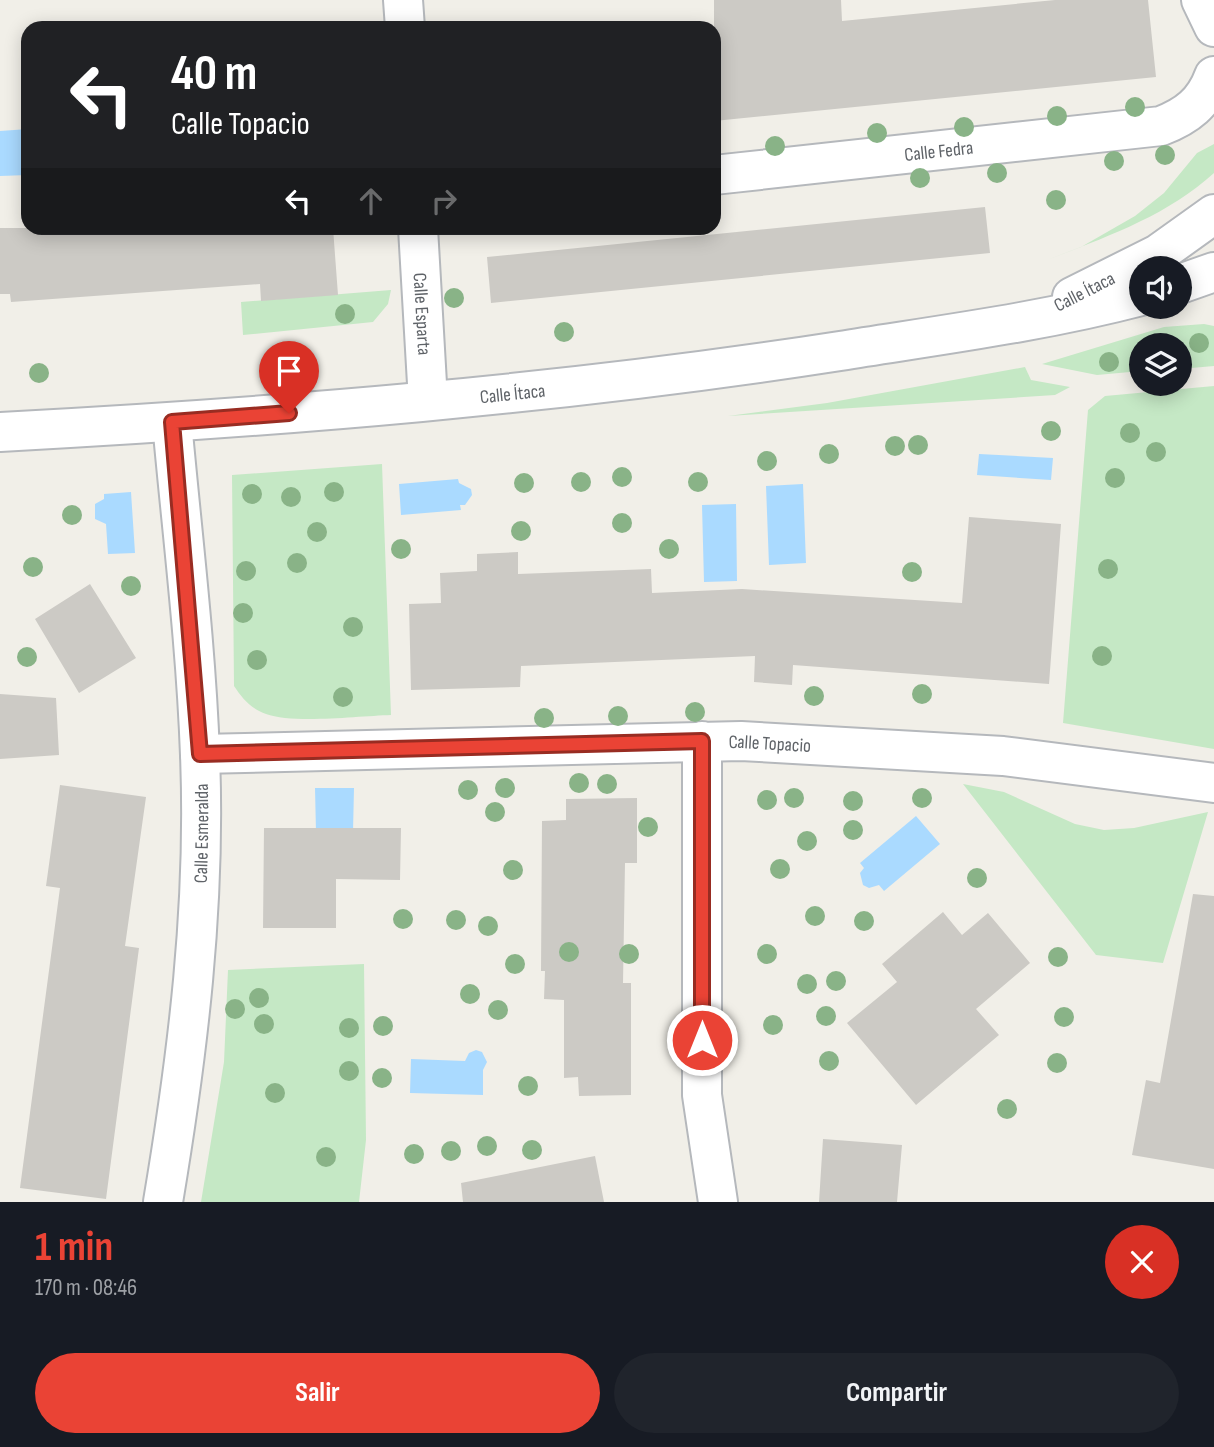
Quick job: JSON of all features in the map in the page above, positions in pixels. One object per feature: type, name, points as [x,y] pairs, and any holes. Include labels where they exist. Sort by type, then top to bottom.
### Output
[{"type":"street","points":[[403,0],[404,21]]},
{"type":"street","points":[[1201,0],[1214,27]]},
{"type":"street","name":"Calle Fedra","points":[[721,174],[1161,125],[1188,114],[1201,102],[1214,76]]},
{"type":"street","name":"Calle Ítaca","points":[[1024,322],[1158,254],[1214,214]]},
{"type":"street","name":"Calle Esparta","points":[[418,235],[428,401]]},
{"type":"street","points":[[1192,280],[1214,272]]},
{"type":"street","points":[[1192,294],[1214,293]]},
{"type":"street","name":"Calle Ítaca","points":[[0,432],[172,422],[428,401],[692,374],[1024,322],[1129,299]]},
{"type":"street","name":"Calle Esmeralda","points":[[163,1202],[184,1074],[197,955],[200,754],[172,422]]},
{"type":"street","points":[[702,741],[702,1095],[719,1202]]},
{"type":"street","name":"Calle Topacio","points":[[200,754],[702,741],[1003,755],[1214,783]]},
{"type":"green space","points":[[1214,144],[1214,173],[1196,188],[1135,224],[1082,246],[1135,216],[1164,193],[1197,153]]},
{"type":"green space","points":[[391,290],[388,304],[373,322],[243,335],[241,302]]},
{"type":"green space","points":[[1204,324],[1214,326],[1214,366],[1192,368],[1192,333],[1144,333],[1164,327]]},
{"type":"green space","points":[[1129,338],[1129,372],[1097,375],[1042,364]]},
{"type":"green space","points":[[1025,367],[1031,380],[1070,387],[1055,395],[728,416],[827,403]]},
{"type":"green space","points":[[1214,386],[1214,749],[1063,723],[1088,410],[1105,396],[1129,394],[1129,396],[1192,396],[1192,388]]},
{"type":"green space","points":[[382,464],[391,715],[292,719],[261,712],[247,703],[234,686],[232,475]]},
{"type":"green space","points":[[963,784],[1004,792],[1075,824],[1104,830],[1134,828],[1208,812],[1163,963],[1096,955]]},
{"type":"green space","points":[[364,964],[366,1140],[359,1202],[201,1202],[224,1062],[228,970]]},
{"type":"water","points":[[21,130],[21,175],[0,176],[0,131]]},
{"type":"water","points":[[979,454],[1053,458],[1051,480],[977,475]]},
{"type":"water","points":[[458,479],[459,483],[471,489],[472,495],[465,505],[460,505],[461,510],[401,515],[399,484]]},
{"type":"water","points":[[803,484],[806,563],[769,565],[766,486]]},
{"type":"water","points":[[131,492],[135,553],[108,554],[106,524],[95,519],[95,504],[104,499],[104,494]]},
{"type":"water","points":[[736,504],[737,581],[704,582],[702,505]]},
{"type":"water","points":[[315,788],[354,788],[353,832],[316,832]]},
{"type":"water","points":[[916,816],[940,844],[884,891],[879,885],[869,888],[863,885],[860,873],[864,868],[860,863]]},
{"type":"water","points":[[476,1050],[482,1052],[487,1062],[483,1070],[483,1095],[410,1093],[411,1059],[465,1061],[469,1053]]},
{"type":"building","points":[[714,0],[841,0],[842,21],[1055,0],[1148,0],[1156,77],[721,120],[721,21],[714,21]]},
{"type":"building","points":[[985,207],[990,253],[491,303],[487,257]]},
{"type":"building","points":[[0,228],[21,228],[21,235],[334,235],[338,295],[261,301],[260,284],[11,302],[10,294],[0,294]]},
{"type":"building","points":[[969,517],[1061,524],[1049,684],[793,665],[792,685],[754,682],[755,656],[521,666],[520,687],[411,690],[409,604],[441,603],[440,573],[477,571],[477,554],[518,552],[518,574],[651,569],[652,593],[742,589],[962,603]]},
{"type":"building","points":[[90,584],[136,658],[79,693],[35,619]]},
{"type":"building","points":[[0,694],[56,698],[59,755],[0,759]]},
{"type":"building","points":[[60,785],[146,797],[125,946],[139,948],[106,1199],[20,1188],[60,888],[46,886]]},
{"type":"building","points":[[637,798],[637,863],[625,863],[623,983],[631,983],[631,1095],[579,1096],[578,1077],[564,1078],[564,1000],[544,999],[545,971],[541,971],[542,821],[566,820],[566,799]]},
{"type":"building","points":[[264,828],[401,828],[400,880],[336,879],[336,928],[263,928]]},
{"type":"building","points":[[1193,894],[1214,896],[1214,1169],[1132,1155],[1146,1080],[1160,1083]]},
{"type":"building","points":[[943,912],[962,935],[988,913],[1030,963],[976,1009],[999,1035],[916,1105],[847,1023],[897,982],[882,964]]},
{"type":"building","points":[[823,1139],[902,1145],[897,1202],[819,1202]]},
{"type":"building","points":[[595,1156],[604,1202],[463,1202],[461,1183]]},
{"type":"route","points":[[289,413],[172,422],[200,754],[702,741],[702,1040]]}]
